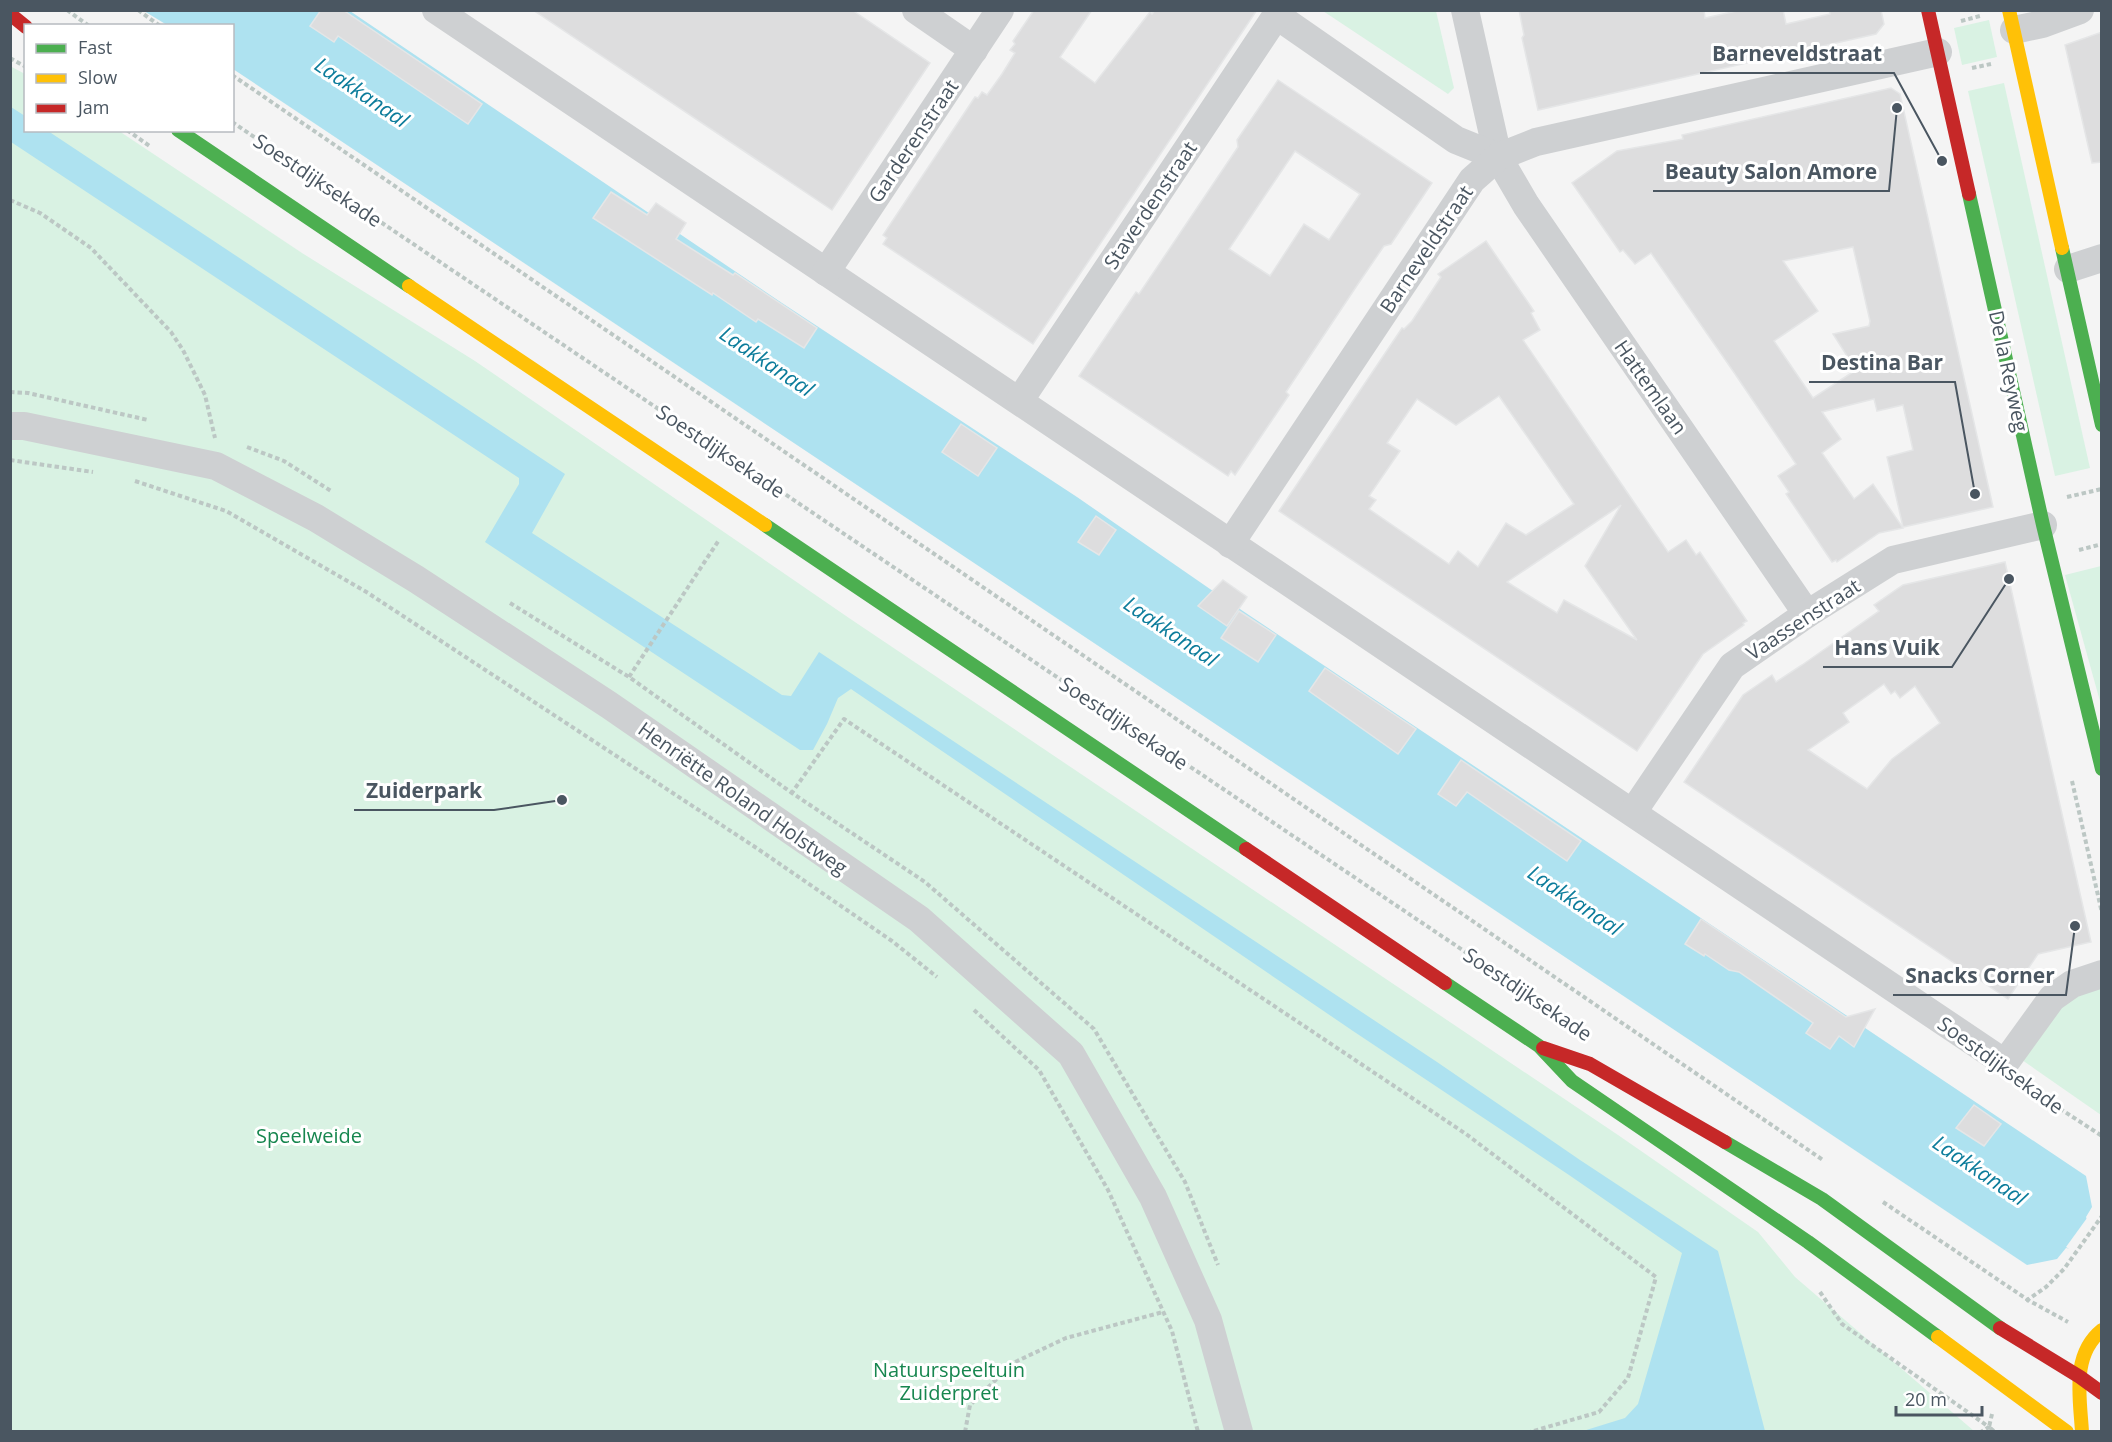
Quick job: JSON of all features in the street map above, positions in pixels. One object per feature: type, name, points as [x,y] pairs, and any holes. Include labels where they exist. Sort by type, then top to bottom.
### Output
[{"type":"main road","name":"De la Reyweg","points":[[1928,10],[2043,525],[2097,730],[2102,769]]},
{"type":"main road","points":[[10,14],[24,27]]},
{"type":"main road","points":[[2014,33],[2102,425]]},
{"type":"main road","name":"Soestdijksekade","points":[[181,132],[1539,1046],[1572,1081],[1808,1242],[2067,1431]]},
{"type":"main road","name":"Soestdijksekade","points":[[1539,1046],[1590,1064],[1822,1199],[2007,1333],[2102,1393]]},
{"type":"main road","points":[[2082,1431],[2080,1377],[2084,1352],[2093,1337],[2102,1330]]},
{"type":"street","name":"Soestdijksekade","points":[[436,10],[1020,400],[1230,544],[1633,812],[2005,1064]]},
{"type":"street","points":[[916,10],[974,50]]},
{"type":"street","name":"Garderenstraat","points":[[826,272],[1000,10]]},
{"type":"street","name":"Hattemlaan","points":[[1465,10],[1498,157],[1533,215],[1807,614]]},
{"type":"street","points":[[2014,33],[2080,10]]},
{"type":"street","points":[[1278,13],[1456,140],[1498,157]]},
{"type":"street","name":"Staverdenstraat","points":[[1020,400],[1278,13]]},
{"type":"street","name":"Barneveldstraat","points":[[1230,544],[1472,180],[1498,157],[1536,142],[1941,63]]},
{"type":"street","points":[[2067,269],[2102,258]]},
{"type":"street","name":"Henriëtte Roland Holstweg","points":[[10,426],[24,426],[216,466],[316,518],[416,579],[609,705],[919,919],[1071,1054],[1153,1197],[1208,1320],[1239,1431]]},
{"type":"street","name":"Vaassenstraat","points":[[1633,812],[1732,666],[1807,614],[1893,560],[2043,525]]},
{"type":"street","points":[[2005,1064],[2052,998],[2072,984],[2102,974]]},
{"type":"path","points":[[66,10],[86,24]]},
{"type":"path","points":[[138,10],[157,24]]},
{"type":"path","points":[[1941,63],[2014,33]]},
{"type":"path","points":[[10,58],[24,66]]},
{"type":"path","points":[[234,76],[1823,1161]]},
{"type":"path","name":"Soestdijksekade","points":[[234,123],[1572,1024]]},
{"type":"path","points":[[10,200],[40,213],[91,248],[171,332],[183,350],[205,395],[215,435],[216,466],[201,502]]},
{"type":"path","points":[[10,460],[100,473]]},
{"type":"path","points":[[133,480],[226,511],[368,593],[755,847],[892,940],[941,980]]},
{"type":"path","points":[[629,677],[719,540]]},
{"type":"path","points":[[755,847],[844,719],[1466,1134],[1656,1277],[1628,1378],[1599,1412],[1530,1431]]},
{"type":"path","points":[[974,1009],[1039,1070],[1108,1190],[1172,1331],[1198,1431]]},
{"type":"path","name":"Soestdijksekade","points":[[2005,1064],[2010,1075],[2102,1136]]},
{"type":"path","points":[[1882,1201],[2028,1300]]},
{"type":"path","points":[[2028,1300],[2046,1287],[2064,1269],[2102,1216]]},
{"type":"path","points":[[2005,1294],[2028,1300]]},
{"type":"path","points":[[965,1431],[970,1405],[1013,1363],[1066,1338],[1163,1312]]},
{"type":"path","points":[[1982,1431],[1989,1427]]},
{"type":"green space","points":[[1323,11],[1436,11],[1454,88],[1448,94]]},
{"type":"green space","points":[[1989,20],[1997,57],[1962,65],[1954,28]]},
{"type":"green space","points":[[10,66],[24,73],[24,132],[120,132],[302,253],[475,361],[849,618],[1618,1135],[1758,1232],[1795,1277],[1974,1431],[11,1431]]},
{"type":"green space","points":[[2004,83],[2090,468],[2055,476],[1968,91]]},
{"type":"green space","points":[[2101,566],[2101,705],[2065,575]]},
{"type":"green space","points":[[2100,987],[2102,996],[2101,1115],[2022,1060],[2044,1020],[2081,989]]},
{"type":"water","name":"Laakkanaal","points":[[144,11],[350,11],[2086,1176],[2092,1207],[2086,1217],[2088,1222],[2071,1249],[2066,1248],[2057,1259],[2027,1265],[234,70],[234,24],[165,24]]},
{"type":"water","points":[[11,107],[24,115],[24,132],[50,132],[565,474],[532,533],[782,695],[791,696],[819,652],[1718,1251],[1765,1431],[1583,1431],[1625,1418],[1638,1404],[1682,1253],[851,689],[838,698],[813,750],[800,750],[485,542],[519,484],[519,478],[11,142]]},
{"type":"pier","points":[[2087,1218],[2101,1228],[2101,1271],[2066,1247]]},
{"type":"building","points":[[321,10],[343,10],[482,104],[468,124],[338,36],[334,42],[310,26]]},
{"type":"building","points":[[533,10],[852,10],[930,63],[832,210]]},
{"type":"building","points":[[1034,10],[1092,10],[1060,57],[1095,83],[1150,12],[1152,14],[1155,10],[1257,10],[1033,344],[883,244],[887,238],[883,235],[975,97],[978,98],[982,92],[987,95],[1002,74],[1015,53],[1010,50],[1015,44],[1013,41]]},
{"type":"building","points":[[1519,10],[1704,10],[1705,18],[1741,10],[1783,10],[1786,24],[1830,14],[1829,10],[1881,10],[1884,24],[1876,34],[1538,110],[1522,38],[1524,35]]},
{"type":"building","points":[[2102,32],[2102,162],[2092,163],[2065,45]]},
{"type":"building","points":[[1278,80],[1432,183],[1391,244],[1384,246],[1358,284],[1286,392],[1289,395],[1235,475],[1231,471],[1228,476],[1079,376],[1136,292],[1139,294],[1238,147],[1237,140]],"holes":[[[1295,151],[1360,194],[1329,240],[1304,224],[1270,276],[1229,249]]]},
{"type":"building","points":[[1891,88],[1900,94],[1993,507],[1903,527],[1887,457],[1913,450],[1903,405],[1877,411],[1874,399],[1822,412],[1841,439],[1822,453],[1854,499],[1873,484],[1903,528],[1879,533],[1837,562],[1836,560],[1832,562],[1786,494],[1789,492],[1778,476],[1796,464],[1733,371],[1651,253],[1635,264],[1623,250],[1620,252],[1572,183],[1617,151],[1683,139],[1682,135]],"holes":[[[1853,247],[1870,321],[1869,326],[1833,334],[1856,370],[1813,398],[1774,341],[1818,311],[1783,261]]]},
{"type":"building","points":[[611,192],[647,215],[656,203],[686,223],[676,239],[733,275],[735,273],[817,328],[804,348],[758,319],[756,322],[713,293],[712,295],[593,218]]},
{"type":"building","points":[[1486,241],[1534,311],[1531,313],[1540,330],[1523,340],[1668,552],[1686,540],[1696,555],[1700,552],[1747,621],[1703,654],[1637,751],[1279,511],[1402,328],[1404,329],[1412,321],[1441,277],[1438,274]],"holes":[[[1499,396],[1574,504],[1526,535],[1506,523],[1478,567],[1458,551],[1449,564],[1369,509],[1376,500],[1369,496],[1400,451],[1387,443],[1417,399],[1456,425]],[[1621,505],[1585,566],[1637,640],[1564,600],[1557,613],[1507,582]]]},
{"type":"building","points":[[961,424],[997,448],[978,476],[942,452]]},
{"type":"building","points":[[1096,516],[1116,530],[1099,555],[1078,542]]},
{"type":"building","points":[[2005,562],[2091,942],[2038,954],[2008,999],[1684,782],[1743,695],[1772,675],[1776,682],[1802,665],[1879,611],[1874,605],[1903,585]],"holes":[[[1884,684],[1891,694],[1895,691],[1900,698],[1915,686],[1940,723],[1892,759],[1867,789],[1808,750],[1849,722],[1843,713]]]},
{"type":"building","points":[[1223,580],[1247,597],[1227,626],[1198,606]]},
{"type":"building","points":[[1239,611],[1276,635],[1258,662],[1221,638]]},
{"type":"building","points":[[1325,668],[1416,729],[1398,754],[1309,691]]},
{"type":"building","points":[[1461,760],[1581,841],[1567,861],[1467,792],[1456,806],[1438,794]]},
{"type":"building","points":[[1701,919],[1846,1017],[1875,1009],[1854,1047],[1839,1036],[1830,1049],[1806,1033],[1813,1023],[1739,972],[1729,970],[1685,944]]},
{"type":"building","points":[[1974,1105],[2001,1124],[1984,1146],[1956,1128]]},
{"type":"traffic: fast","points":[[181,132],[409,286]]},
{"type":"traffic: fast","points":[[1969,194],[2043,525],[2102,769]]},
{"type":"traffic: fast","points":[[2062,248],[2102,425]]},
{"type":"traffic: fast","points":[[765,525],[1246,849]]},
{"type":"traffic: fast","points":[[1445,983],[1539,1046],[1572,1081],[1808,1242],[1938,1337]]},
{"type":"traffic: fast","points":[[1725,1142],[1822,1199],[2000,1328]]},
{"type":"traffic: slow","points":[[2009,10],[2062,248]]},
{"type":"traffic: slow","points":[[409,286],[765,525]]},
{"type":"traffic: slow","points":[[2082,1432],[2079,1391],[2082,1364],[2092,1340],[2102,1330]]},
{"type":"traffic: slow","points":[[1938,1337],[2067,1432]]},
{"type":"traffic: jam","points":[[1928,10],[1969,194]]},
{"type":"traffic: jam","points":[[10,14],[24,25]]},
{"type":"traffic: jam","points":[[1246,849],[1445,983]]},
{"type":"traffic: jam","points":[[1543,1048],[1590,1064],[1725,1142]]},
{"type":"traffic: jam","points":[[2000,1328],[2102,1393]]},
{"type":"place","name":"Beauty Salon Amore","points":[[1897,108]]},
{"type":"place","name":"Barneveldstraat","points":[[1942,161]]},
{"type":"place","name":"Destina Bar","points":[[1975,494]]},
{"type":"place","name":"Hans Vuik","points":[[2009,579]]},
{"type":"place","name":"Zuiderpark","points":[[562,800]]},
{"type":"place","name":"Snacks Corner","points":[[2075,926]]},
{"type":"park label","name":"Speelweide","points":[[309,1135]]},
{"type":"park label","name":"Natuurspeeltuin Zuiderpret","points":[[949,1380]]}]
